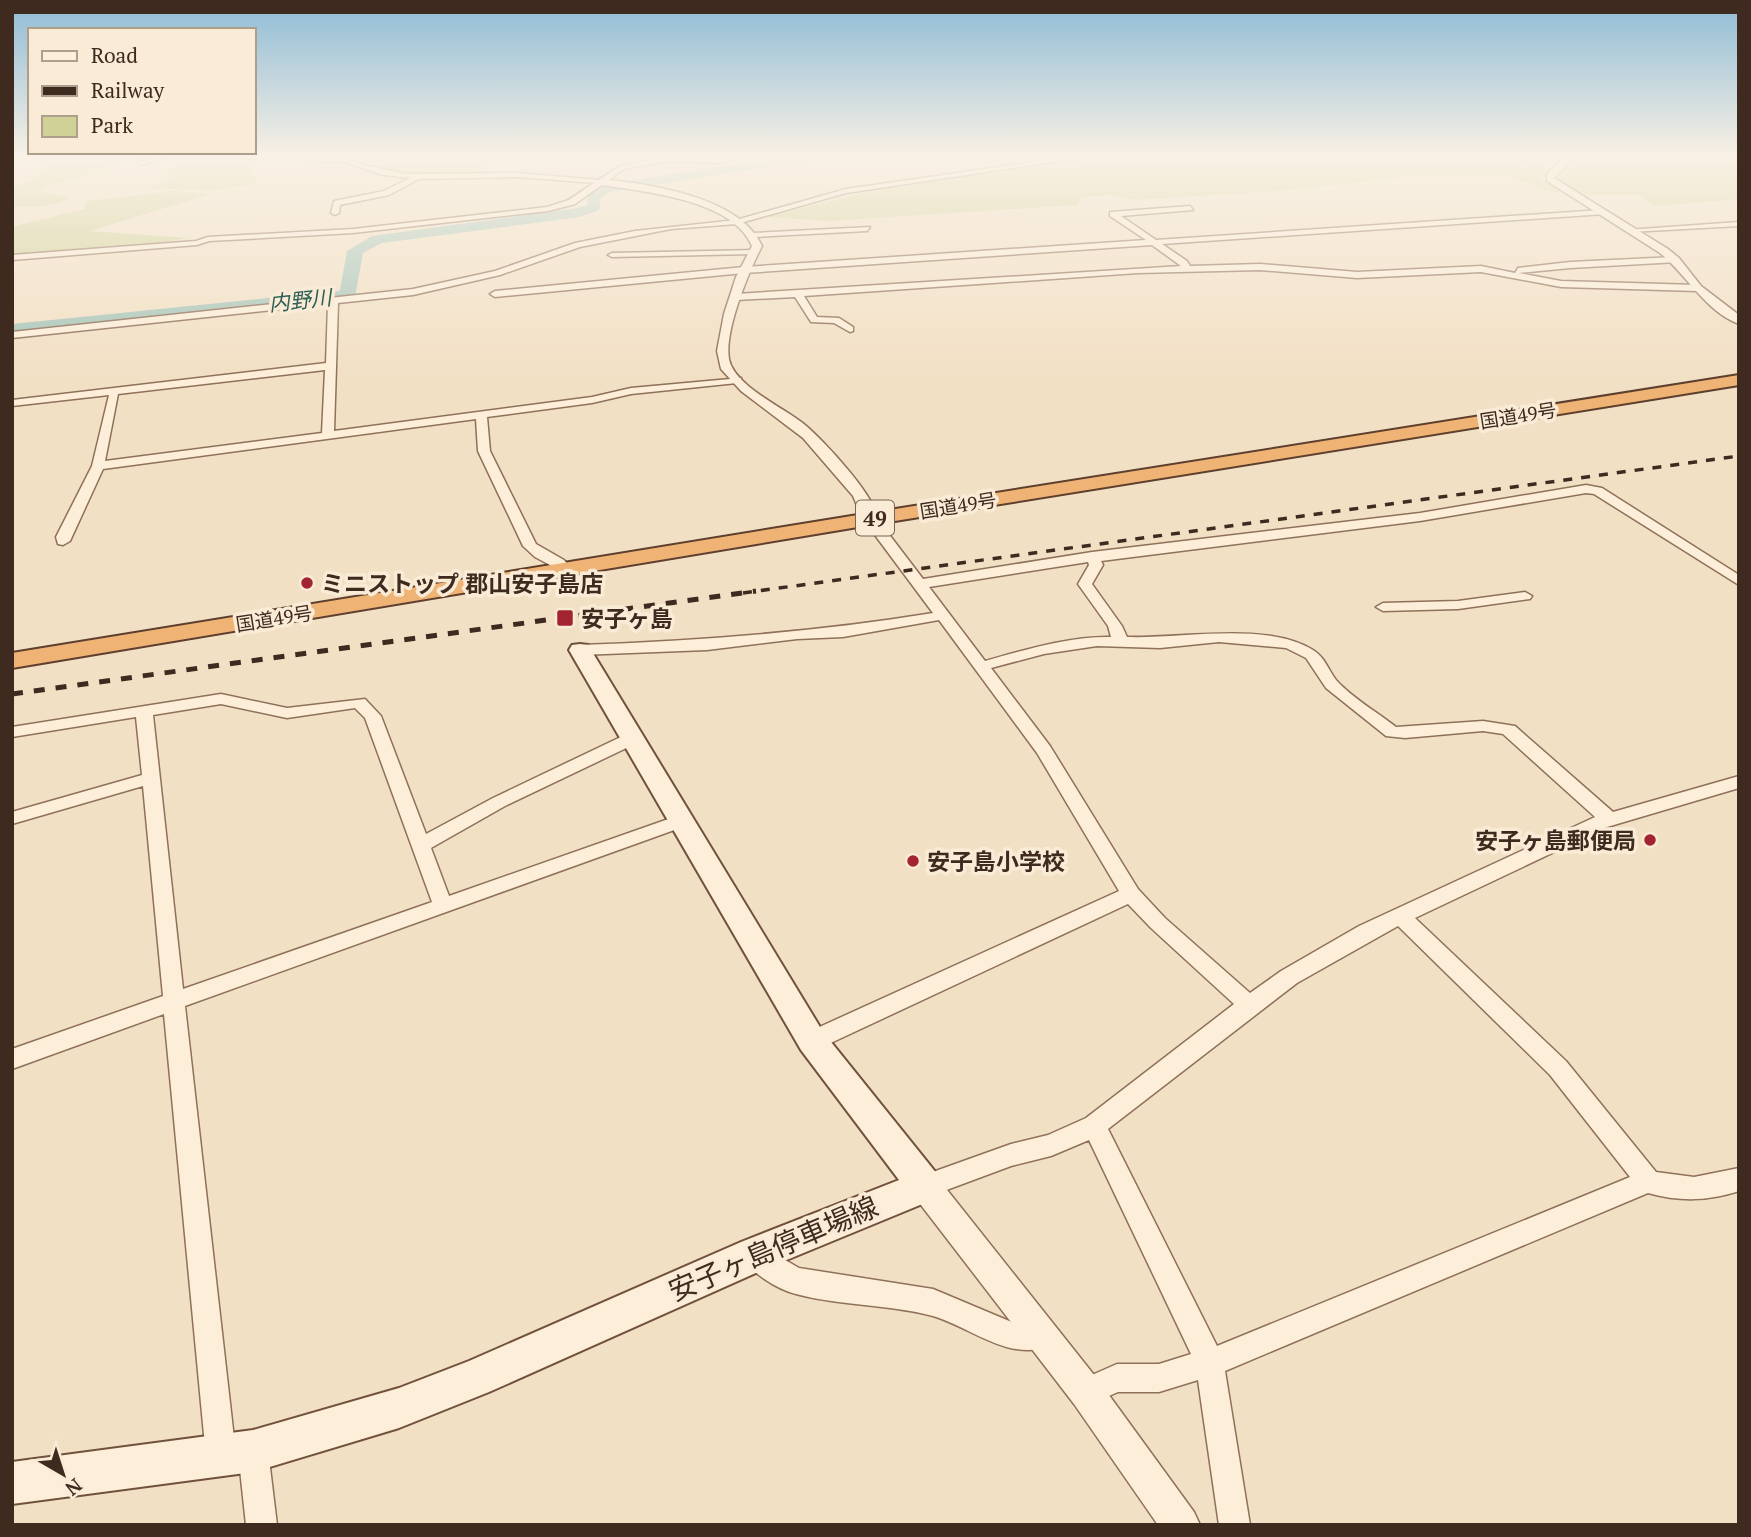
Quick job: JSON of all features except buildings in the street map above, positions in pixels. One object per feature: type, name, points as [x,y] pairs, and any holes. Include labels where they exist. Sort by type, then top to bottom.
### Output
[{"type":"highway","name":"国道49号","points":[[12,661],[870,519],[1739,380]]},
{"type":"main road","points":[[580,650],[684,820],[812,1041],[925,1186]]},
{"type":"main road","name":"安子ヶ島停車場線","points":[[12,1483],[237,1453],[399,1408],[475,1378],[754,1255],[925,1186]]},
{"type":"street","points":[[12,258],[191,243],[208,239],[364,230]]},
{"type":"street","points":[[12,335],[440,287],[497,273],[578,245],[660,230]]},
{"type":"street","points":[[747,230],[754,235],[757,246],[744,270],[725,339],[723,357],[726,367],[737,380],[785,415],[815,442],[856,491],[867,507],[870,519],[945,615],[1044,750],[1131,894],[1158,923],[1249,1004]]},
{"type":"street","points":[[754,235],[853,230]]},
{"type":"street","points":[[1134,230],[1184,263],[1187,269]]},
{"type":"street","points":[[495,294],[744,270],[1345,230]]},
{"type":"street","points":[[1630,230],[1635,230]]},
{"type":"street","points":[[1630,230],[1675,260],[1697,288],[1739,321]]},
{"type":"street","points":[[612,255],[754,252]]},
{"type":"street","points":[[1508,273],[1570,265],[1675,260]]},
{"type":"street","points":[[736,297],[1116,271],[1276,267],[1357,275],[1472,269],[1574,285],[1697,288]]},
{"type":"street","points":[[798,294],[814,320],[836,320],[850,329]]},
{"type":"street","points":[[328,435],[333,301]]},
{"type":"street","points":[[12,403],[330,366]]},
{"type":"street","points":[[98,466],[592,400],[631,391],[737,380]]},
{"type":"street","points":[[63,541],[98,466],[114,396]]},
{"type":"street","points":[[481,415],[484,451],[530,546],[540,557],[560,562],[565,569]]},
{"type":"street","points":[[920,584],[1091,556],[1434,515],[1586,489],[1598,491],[1739,581]]},
{"type":"street","points":[[1091,556],[1096,565],[1085,584],[1115,626],[1120,640]]},
{"type":"street","points":[[1383,607],[1458,605],[1525,596]]},
{"type":"street","points":[[580,650],[707,645],[797,634],[842,632],[945,615]]},
{"type":"street","points":[[982,666],[1081,642],[1120,640],[1160,643],[1219,637],[1252,638],[1294,645],[1311,654],[1332,685],[1386,730],[1400,733],[1464,728],[1506,729],[1609,819]]},
{"type":"street","points":[[12,732],[221,699],[243,701],[267,710],[289,713],[359,703],[373,716],[443,905]]},
{"type":"street","points":[[144,712],[174,1002],[237,1453],[262,1525]]},
{"type":"street","points":[[421,845],[499,802],[634,738]]},
{"type":"street","points":[[12,818],[151,778]]},
{"type":"street","points":[[1181,1525],[1043,1335],[925,1186],[1011,1155],[1052,1145],[1094,1126],[1249,1004],[1334,949],[1400,916],[1609,819],[1739,782]]},
{"type":"street","points":[[12,1059],[684,820]]},
{"type":"street","points":[[812,1041],[1131,894]]},
{"type":"street","points":[[1400,916],[1558,1068],[1648,1181],[1669,1189],[1700,1189],[1739,1179]]},
{"type":"street","points":[[1094,1126],[1210,1363],[1235,1525]]},
{"type":"street","points":[[1086,1392],[1117,1378],[1158,1378],[1210,1363],[1648,1181]]},
{"type":"street","points":[[754,1255],[795,1281],[933,1303],[1014,1337],[1043,1335]]},
{"type":"green space","points":[[12,230],[94,230],[90,231],[188,238],[149,245],[12,256]]},
{"type":"waterway","name":"内野川","points":[[12,330],[340,296],[349,293],[355,251],[378,239],[447,230]]},
{"type":"railway","points":[[743,593],[1739,456]]},
{"type":"railway","points":[[12,694],[756,591]]},
{"type":"place","name":"ミニストップ 郡山安子島店","points":[[307,583]]},
{"type":"place","name":"安子ヶ島","points":[[565,618]]},
{"type":"place","name":"安子ヶ島郵便局","points":[[1650,840]]},
{"type":"place","name":"安子島小学校","points":[[913,861]]}]
